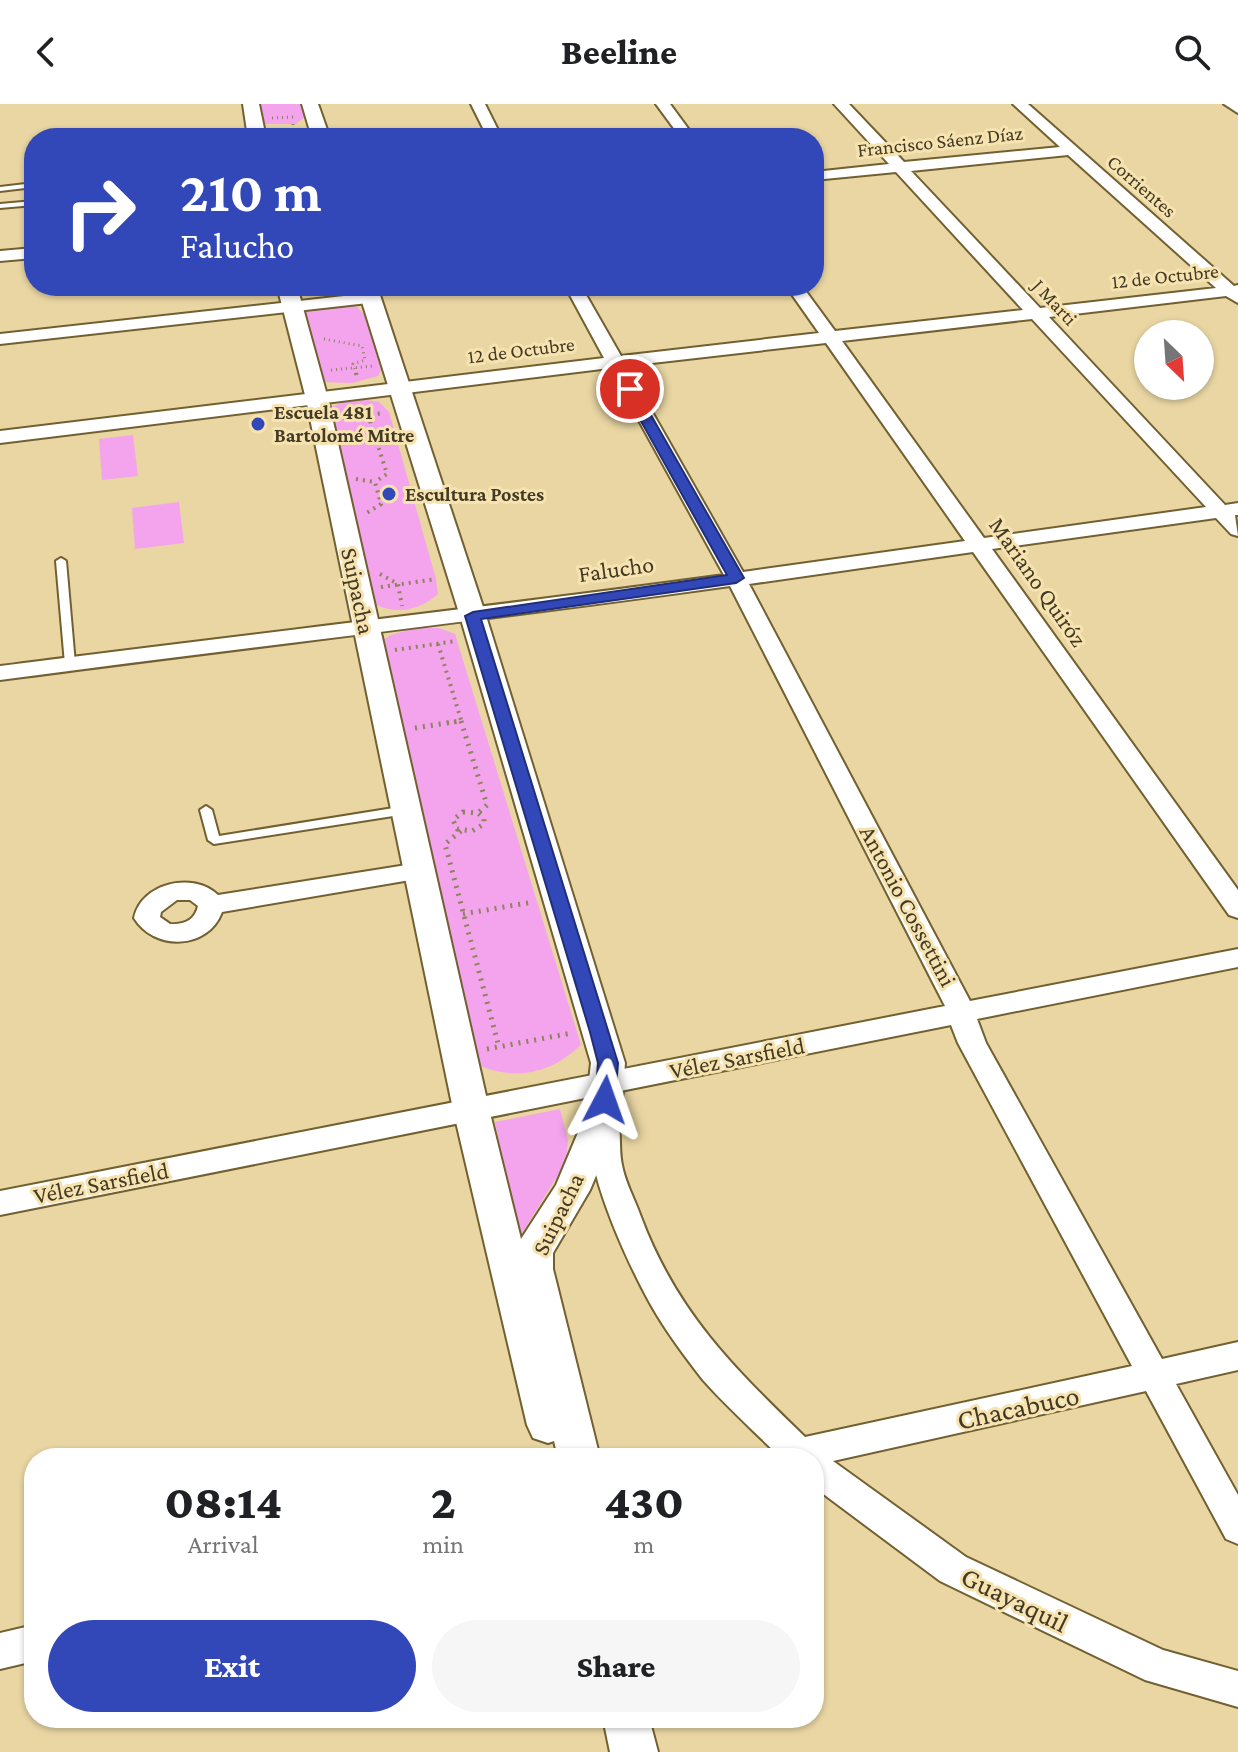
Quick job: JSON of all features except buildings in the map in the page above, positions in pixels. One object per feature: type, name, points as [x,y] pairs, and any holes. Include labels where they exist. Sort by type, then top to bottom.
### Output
[{"type":"street","points":[[251,104],[255,128]]},
{"type":"street","points":[[478,104],[490,128]]},
{"type":"street","points":[[663,104],[681,128]]},
{"type":"street","name":"J Marti","points":[[841,104],[1035,313],[1229,510],[1238,530]]},
{"type":"street","name":"Corrientes","points":[[1020,104],[1236,293]]},
{"type":"street","points":[[1231,104],[1238,109]]},
{"type":"street","name":"Francisco Sáenz Díaz","points":[[824,175],[1070,150]]},
{"type":"street","points":[[0,256],[24,254]]},
{"type":"street","name":"12 de Octubre","points":[[0,437],[390,388],[1035,313],[1236,293]]},
{"type":"street","points":[[0,339],[289,296]]},
{"type":"street","name":"Suipacha","points":[[289,296],[326,396],[365,626],[471,1109],[555,1448]]},
{"type":"street","name":"Suipacha","points":[[370,296],[390,388],[608,1063],[603,1116],[572,1190],[534,1251],[534,1269],[577,1448]]},
{"type":"street","name":"Antonio Cossettini","points":[[578,296],[736,578],[961,1012],[972,1043],[1238,1528]]},
{"type":"street","name":"Mariano Quiróz","points":[[801,296],[1238,909]]},
{"type":"street","name":"Falucho","points":[[0,673],[365,626],[465,628],[736,578],[1229,510]]},
{"type":"street","points":[[211,905],[419,871]]},
{"type":"street","name":"Vélez Sarsfield","points":[[0,1203],[1238,958]]},
{"type":"street","name":"Guayaquil","points":[[603,1116],[607,1166],[633,1236],[663,1298],[715,1370],[793,1448]]},
{"type":"street","name":"Chacabuco","points":[[824,1455],[1238,1356]]},
{"type":"street","name":"Guayaquil","points":[[824,1474],[953,1569],[1158,1667],[1238,1689]]},
{"type":"street","points":[[0,1651],[24,1645]]},
{"type":"street","points":[[628,1728],[634,1752]]},
{"type":"lane","points":[[0,189],[24,186]]},
{"type":"lane","points":[[0,206],[24,204]]},
{"type":"lane","points":[[61,561],[70,664]]},
{"type":"lane","points":[[206,810],[214,840],[406,810]]},
{"type":"path","points":[[269,119],[308,110]]},
{"type":"path","points":[[320,329],[322,338],[362,346],[365,360],[353,364],[358,381]]},
{"type":"path","points":[[340,426],[348,417],[368,414],[390,388],[354,368]]},
{"type":"path","points":[[348,417],[326,396],[354,368]]},
{"type":"path","points":[[352,465],[356,478],[375,482],[387,474],[368,414]]},
{"type":"path","points":[[368,525],[365,513],[381,504],[375,482]]},
{"type":"path","points":[[378,563],[381,576],[398,584]]},
{"type":"path","points":[[375,587],[436,579]]},
{"type":"path","points":[[398,584],[403,610]]},
{"type":"path","points":[[389,650],[438,644],[465,628]]},
{"type":"path","points":[[438,644],[487,805],[478,813]]},
{"type":"path","points":[[410,728],[461,721]]},
{"type":"path","points":[[461,831],[453,823],[455,817],[468,811],[478,813],[485,821],[472,831],[461,831],[445,844],[499,1047]]},
{"type":"path","points":[[463,914],[537,901]]},
{"type":"path","points":[[477,1052],[577,1032]]},
{"type":"shaded area","points":[[254,104],[303,104],[306,116],[296,124],[263,124]]},
{"type":"shaded area","points":[[345,304],[357,307],[366,316],[381,370],[378,376],[352,383],[322,382],[304,311]]},
{"type":"shaded area","points":[[347,401],[379,402],[389,412],[436,579],[438,594],[422,605],[405,610],[388,609],[370,602],[326,409]]},
{"type":"shaded area","points":[[133,435],[138,476],[102,480],[99,439]]},
{"type":"shaded area","points":[[179,502],[184,543],[135,549],[132,508]]},
{"type":"shaded area","points":[[415,628],[439,628],[455,634],[581,1045],[558,1062],[534,1072],[508,1073],[480,1066],[376,644],[391,635]]},
{"type":"shaded area","points":[[560,1109],[568,1140],[566,1162],[518,1240],[495,1122]]},
{"type":"place","name":"Escuela 481 Bartolomé Mitre","points":[[258,424]]},
{"type":"place","name":"Escultura Postes","points":[[389,494]]},
{"type":"route","points":[[605,1100],[608,1063],[600,1032],[473,616],[736,578],[630,389]]}]
